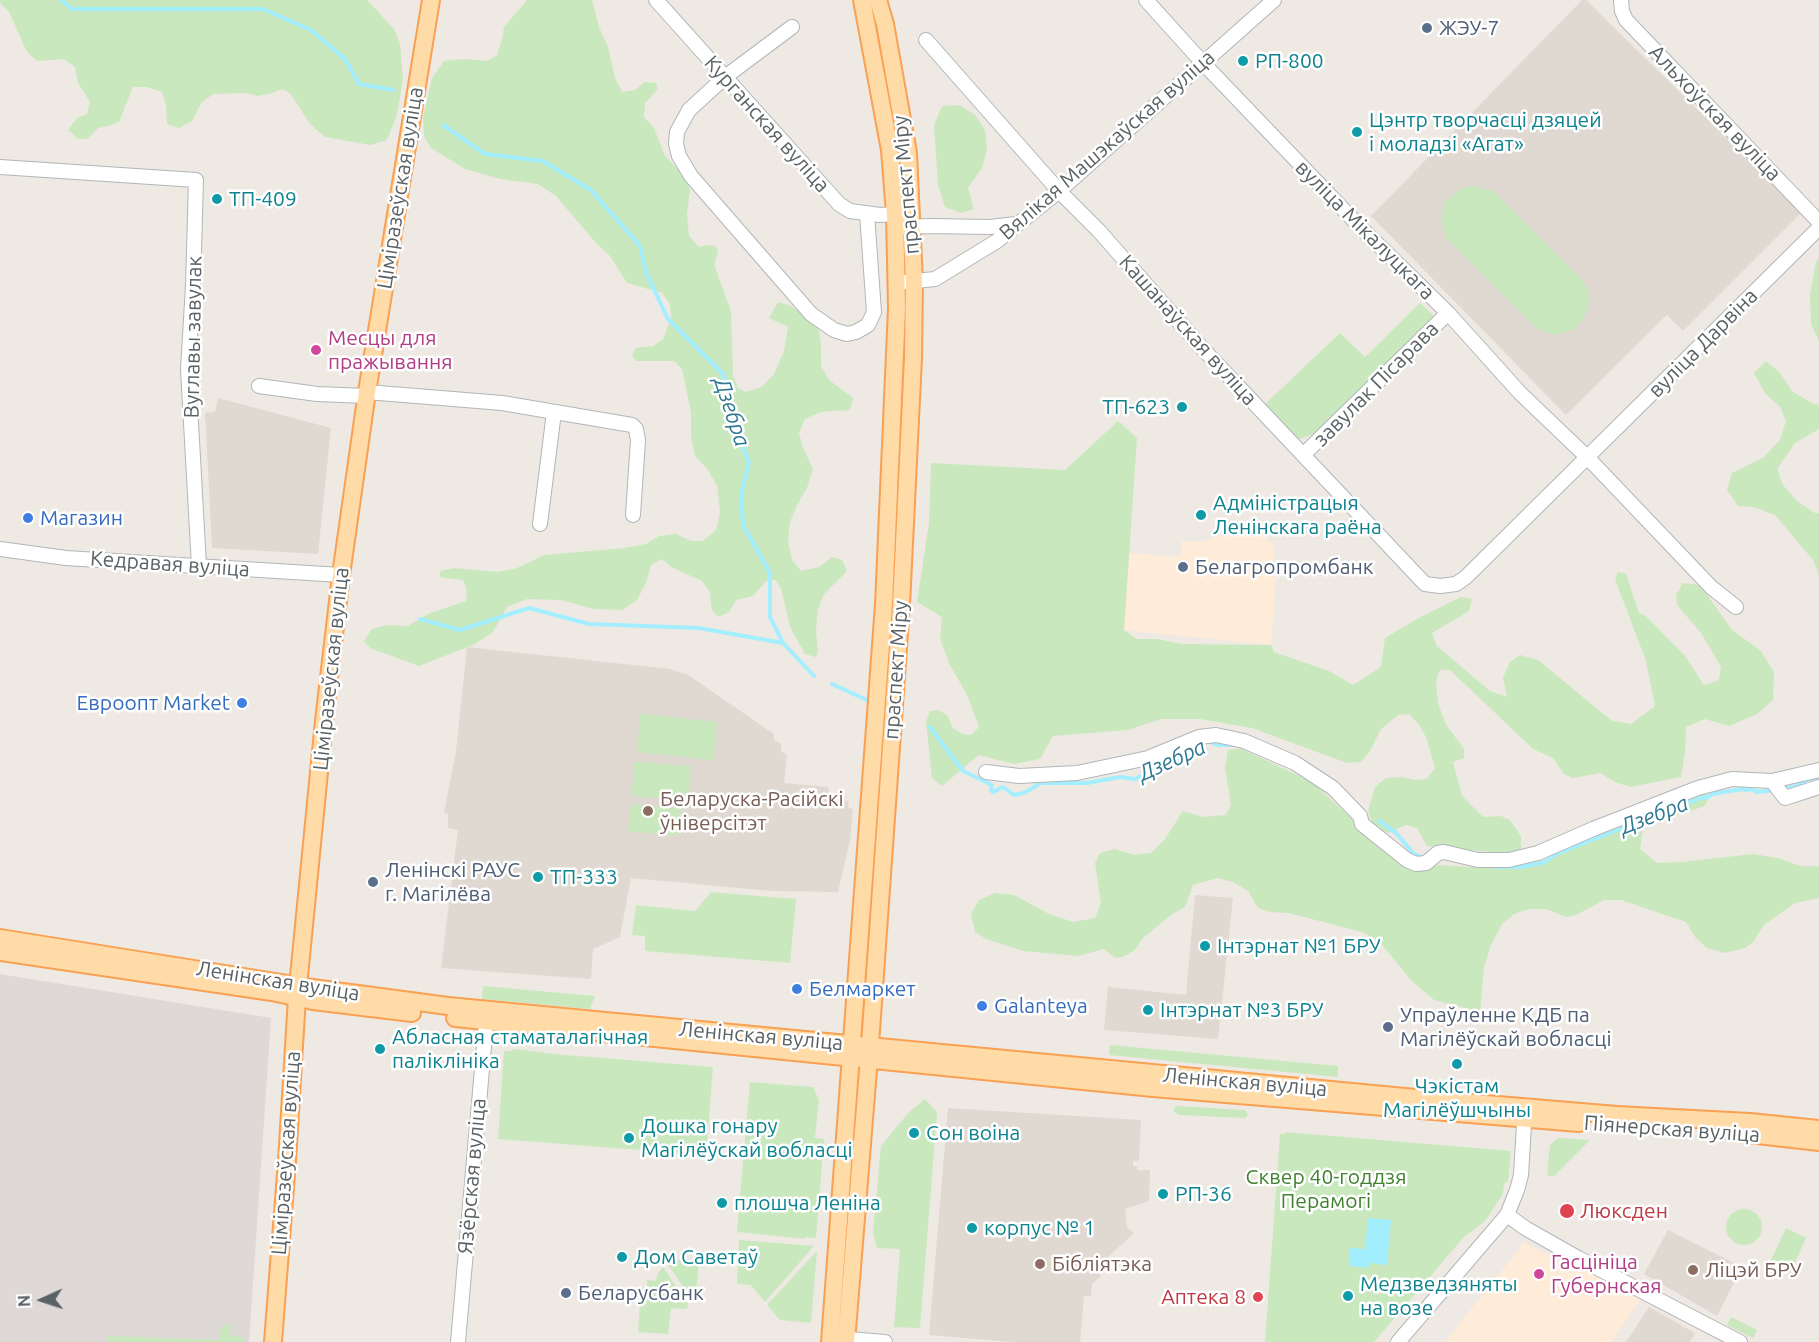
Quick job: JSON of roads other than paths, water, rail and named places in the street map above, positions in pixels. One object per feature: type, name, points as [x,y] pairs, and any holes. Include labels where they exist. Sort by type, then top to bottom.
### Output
[{"type":"main road","name":"праспект Міру","points":[[838,1340],[869,1053],[878,823],[892,605],[912,392],[914,282],[901,223],[890,150],[861,0]]},
{"type":"main road","name":"праспект Міру","points":[[878,0],[885,24],[908,153],[897,282],[892,605]]},
{"type":"main road","name":"Ціміразеўская вуліца","points":[[273,1342],[297,991],[340,575],[431,1]]},
{"type":"main road","name":"праспект Міру","points":[[838,1340],[850,1051],[878,823]]},
{"type":"main road","name":"Ленінская вуліца","points":[[0,938],[297,991]]},
{"type":"main road","name":"Ленінская вуліца","points":[[0,952],[487,1016],[869,1053],[1119,1071],[1525,1113]]},
{"type":"main road","name":"Піянерская вуліца","points":[[1525,1113],[1750,1122],[1819,1129]]},
{"type":"main road","name":"Піянерская вуліца","points":[[1525,1113],[1819,1142]]},
{"type":"street","name":"Курганская вуліца","points":[[656,0],[839,204],[850,211],[901,223],[990,227],[1016,224]]},
{"type":"street","name":"вуліца Мікалуцкага","points":[[1146,0],[1202,62],[1364,231],[1448,313],[1520,393],[1587,458]]},
{"type":"street","name":"Вялікая Машэкаўская вуліца","points":[[897,282],[935,279],[997,241],[1059,191],[1202,62],[1275,0]]},
{"type":"street","name":"Альхоўская вуліца","points":[[1621,0],[1626,20],[1819,222]]},
{"type":"street","points":[[792,27],[725,77],[689,110],[677,132],[676,144],[679,156],[691,176],[811,314],[834,330],[847,334],[856,332],[868,324],[874,312],[867,214]]},
{"type":"street","name":"Кашанаўская вуліца","points":[[926,40],[1202,348],[1425,584],[1440,586],[1456,584],[1466,578]]},
{"type":"street","name":"Вуглавы завулак","points":[[0,167],[196,180],[188,369],[199,566]]},
{"type":"street","points":[[990,227],[997,241]]},
{"type":"street","name":"вуліца Дарвіна","points":[[1466,578],[1819,228]]},
{"type":"street","name":"завулак Пісарава","points":[[1304,455],[1448,313]]},
{"type":"street","points":[[259,386],[317,394],[367,394],[502,403],[626,423],[636,429],[638,440],[633,515]]},
{"type":"street","points":[[540,524],[554,412]]},
{"type":"street","points":[[1587,458],[1711,587],[1736,607]]},
{"type":"street","name":"Кедравая вуліца","points":[[0,549],[66,558],[340,575]]},
{"type":"street","points":[[986,772],[1019,776],[1077,773],[1148,758],[1199,737],[1216,735],[1244,741],[1295,763],[1333,788],[1360,816],[1362,824],[1407,860],[1416,864],[1426,863],[1438,853],[1444,852],[1478,860],[1509,860],[1538,853],[1698,788],[1732,779],[1772,781],[1819,770]]},
{"type":"street","points":[[1772,781],[1785,798],[1819,788]]},
{"type":"street","name":"Язёрская вуліца","points":[[458,1342],[487,1016]]},
{"type":"street","points":[[1398,1342],[1507,1215],[1521,1175],[1525,1113]]},
{"type":"street","points":[[1507,1215],[1578,1258],[1740,1342]]},
{"type":"street","points":[[838,1340],[885,1342]]},
{"type":"water","points":[[1368,1218],[1391,1220],[1387,1265],[1369,1263],[1368,1268],[1349,1266],[1350,1248],[1365,1249]]},
{"type":"waterway","name":"Дзебра","points":[[61,0],[72,9],[263,9],[311,30],[345,59],[359,84],[393,90]]},
{"type":"waterway","name":"Дзебра","points":[[443,125],[485,154],[543,161],[591,190],[640,246],[646,273],[668,319],[723,374],[729,411],[749,463],[741,494],[743,525],[770,573],[770,617],[783,643],[814,676]]},
{"type":"waterway","points":[[420,619],[460,630],[529,608],[589,624],[699,628],[783,643]]},
{"type":"waterway","name":"Дзебра","points":[[832,684],[869,701]]},
{"type":"waterway","name":"Дзебра","points":[[930,727],[963,771],[992,785],[993,792],[1003,787],[1014,795],[1024,793],[1041,783],[1087,783],[1120,777],[1135,779],[1157,768],[1174,764],[1189,751],[1194,752],[1200,743]]},
{"type":"waterway","name":"Дзебра","points":[[1208,741],[1218,745],[1233,745]]},
{"type":"waterway","name":"Дзебра","points":[[1783,788],[1795,787],[1808,779],[1819,781]]},
{"type":"waterway","name":"Дзебра","points":[[1490,866],[1521,867],[1545,862],[1556,854],[1638,820],[1646,820],[1703,797],[1707,798],[1712,794],[1742,789],[1752,789],[1757,792],[1776,790]]},
{"type":"waterway","name":"Дзебра","points":[[1379,821],[1395,832],[1414,854],[1424,858]]},
{"type":"place","name":"ЖЭУ-7","points":[[1427,28]]},
{"type":"place","name":"РП-800","points":[[1243,61]]},
{"type":"place","name":"Цэнтр творчасці дзяцей і моладзі «Агат»","points":[[1357,132]]},
{"type":"place","name":"ТП-409","points":[[217,199]]},
{"type":"place","name":"Месцы для пражывання","points":[[316,350]]},
{"type":"place","name":"ТП-623","points":[[1182,407]]},
{"type":"place","name":"Адміністрацыя Ленінскага раёна","points":[[1201,515]]},
{"type":"place","name":"Магазин","points":[[28,518]]},
{"type":"place","name":"Белагропромбанк","points":[[1183,567]]},
{"type":"place","name":"Евроопт Market","points":[[242,703]]},
{"type":"place","name":"Беларуска-Расійскі ўніверсітэт","points":[[648,811]]},
{"type":"place","name":"ТП-333","points":[[538,877]]},
{"type":"place","name":"Ленінскі РАУС г. Магілёва","points":[[373,882]]},
{"type":"place","name":"Інтэрнат №1 БРУ","points":[[1205,946]]},
{"type":"place","name":"Белмаркет","points":[[797,989]]},
{"type":"place","name":"Galanteya","points":[[982,1006]]},
{"type":"place","name":"Інтэрнат №3 БРУ","points":[[1148,1010]]},
{"type":"place","name":"Упраўленне КДБ па Магілёўскай вобласці","points":[[1388,1027]]},
{"type":"place","name":"Абласная стаматалагічная паліклініка","points":[[380,1049]]},
{"type":"place","name":"Чэкістам Магілёўшчыны","points":[[1457,1064]]},
{"type":"place","name":"Сон воіна","points":[[914,1133]]},
{"type":"place","name":"Дошка гонару Магілёўскай вобласці","points":[[629,1138]]},
{"type":"place","name":"РП-36","points":[[1163,1194]]},
{"type":"place","name":"плошча Леніна","points":[[722,1203]]},
{"type":"place","name":"Люксден","points":[[1567,1211]]},
{"type":"place","name":"корпус № 1","points":[[972,1228]]},
{"type":"place","name":"Дом Саветаў","points":[[622,1257]]},
{"type":"place","name":"Бібліятэка","points":[[1040,1264]]},
{"type":"place","name":"Ліцэй БРУ","points":[[1693,1270]]},
{"type":"place","name":"Гасцініца Губернская","points":[[1539,1274]]},
{"type":"place","name":"Беларусбанк","points":[[566,1293]]},
{"type":"place","name":"Медзведзяняты на возе","points":[[1348,1296]]},
{"type":"place","name":"Аптека 8","points":[[1258,1297]]},
{"type":"park label","name":"Сквер 40-годдзя Перамогі","points":[[1326,1189]]}]
